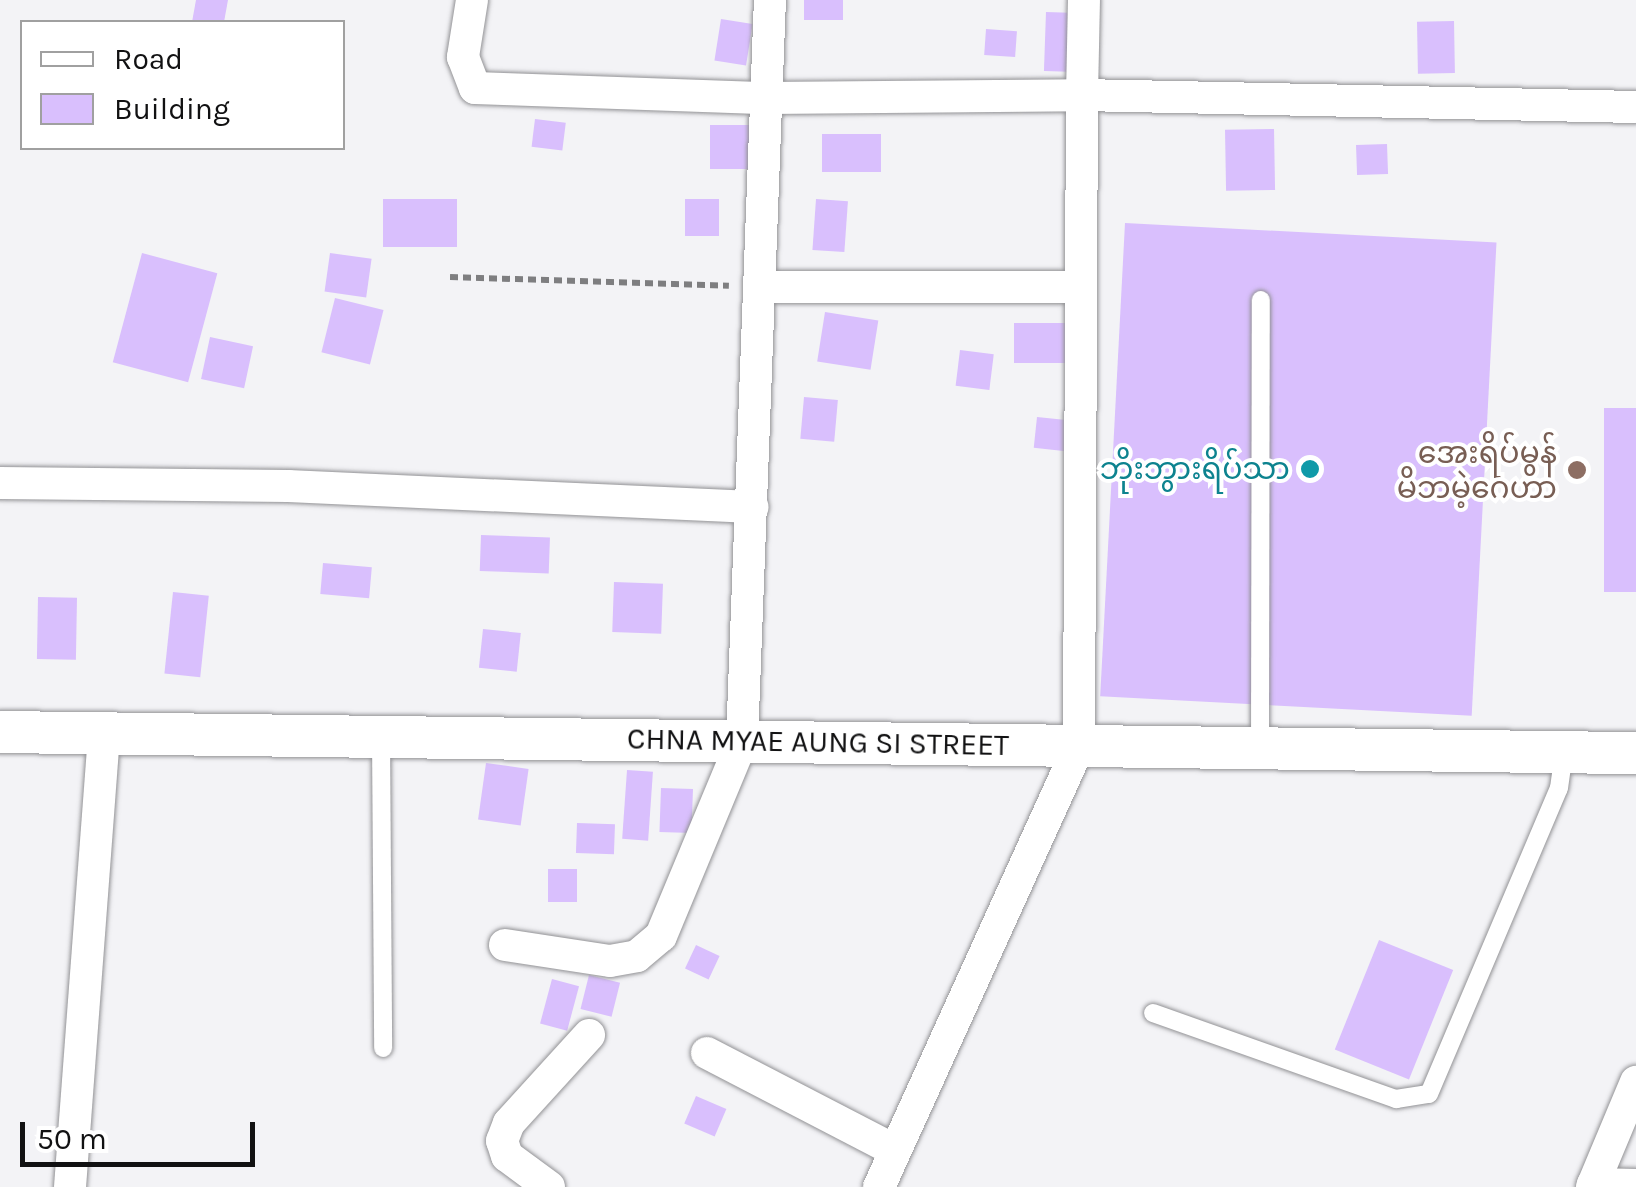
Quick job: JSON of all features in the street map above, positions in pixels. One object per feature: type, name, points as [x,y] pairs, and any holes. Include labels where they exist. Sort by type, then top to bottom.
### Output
[{"type":"street","points":[[472,0],[463,57],[476,88],[767,98],[1082,95],[1636,107]]},
{"type":"street","points":[[505,945],[610,961],[637,956],[661,936],[742,741],[763,287],[770,0]]},
{"type":"street","points":[[879,1187],[1079,746],[1084,0]]},
{"type":"street","points":[[763,287],[1081,288]]},
{"type":"street","points":[[0,483],[288,486],[753,507]]},
{"type":"street","name":"CHNA MYAE AUNG SI STREET","points":[[0,732],[1636,752]]},
{"type":"street","points":[[70,1187],[104,733]]},
{"type":"street","points":[[549,1187],[507,1156],[502,1141],[509,1123],[589,1035]]},
{"type":"street","points":[[707,1053],[894,1150]]},
{"type":"street","points":[[1636,1082],[1592,1185],[1636,1185]]},
{"type":"lane","points":[[1260,748],[1261,300]]},
{"type":"lane","points":[[381,735],[383,1048]]},
{"type":"lane","points":[[1153,1012],[1396,1099],[1429,1094],[1559,788],[1564,752]]},
{"type":"path","points":[[450,277],[763,287]]},
{"type":"building","points":[[196,0],[228,0],[224,20],[192,20]]},
{"type":"building","points":[[804,0],[843,0],[843,20],[804,20]]},
{"type":"building","points":[[1046,12],[1078,13],[1076,72],[1044,71]]},
{"type":"building","points":[[721,19],[753,24],[746,65],[714,60]]},
{"type":"building","points":[[1454,21],[1455,73],[1418,74],[1417,22]]},
{"type":"building","points":[[986,29],[1017,31],[1015,57],[984,55]]},
{"type":"building","points":[[535,119],[566,123],[562,151],[532,147]]},
{"type":"building","points":[[710,125],[754,125],[754,169],[710,169]]},
{"type":"building","points":[[1274,129],[1275,190],[1226,191],[1225,130]]},
{"type":"building","points":[[822,134],[881,134],[881,172],[822,172]]},
{"type":"building","points":[[1387,144],[1388,174],[1357,175],[1356,145]]},
{"type":"building","points":[[383,199],[457,199],[457,247],[383,247]]},
{"type":"building","points":[[685,199],[719,199],[719,236],[685,236]]},
{"type":"building","points":[[816,199],[848,201],[844,252],[812,250]]},
{"type":"building","name":"ဘိုးဘွားရိပ်သာ","points":[[1125,223],[1496,242],[1472,716],[1100,696]]},
{"type":"building","points":[[142,253],[217,273],[188,382],[113,362]]},
{"type":"building","points":[[330,253],[372,259],[366,297],[325,292]]},
{"type":"building","points":[[335,298],[384,310],[370,364],[321,352]]},
{"type":"building","points":[[825,312],[878,320],[871,370],[817,361]]},
{"type":"building","points":[[1014,323],[1067,323],[1067,363],[1014,363]]},
{"type":"building","points":[[210,337],[253,346],[244,388],[201,379]]},
{"type":"building","points":[[960,350],[994,354],[989,390],[956,386]]},
{"type":"building","points":[[804,397],[838,400],[834,442],[800,439]]},
{"type":"building","points":[[1604,408],[1636,408],[1636,592],[1604,592]]},
{"type":"building","points":[[1037,417],[1076,421],[1073,452],[1034,448]]},
{"type":"building","points":[[481,535],[550,537],[549,573],[480,571]]},
{"type":"building","points":[[323,563],[372,567],[369,598],[320,594]]},
{"type":"building","points":[[614,582],[663,584],[661,634],[612,632]]},
{"type":"building","points":[[173,592],[209,596],[200,677],[164,674]]},
{"type":"building","points":[[38,597],[77,598],[76,660],[37,659]]},
{"type":"building","points":[[483,629],[521,633],[517,672],[479,668]]},
{"type":"building","points":[[486,763],[529,769],[521,825],[478,819]]},
{"type":"building","points":[[627,770],[653,772],[648,841],[622,839]]},
{"type":"building","points":[[661,788],[693,789],[691,833],[659,832]]},
{"type":"building","points":[[577,823],[615,824],[614,854],[576,853]]},
{"type":"building","points":[[548,869],[577,869],[577,902],[548,902]]},
{"type":"building","points":[[1379,940],[1453,970],[1409,1079],[1335,1049]]},
{"type":"building","points":[[696,945],[720,956],[709,980],[685,969]]},
{"type":"building","points":[[589,975],[620,983],[612,1017],[581,1009]]},
{"type":"building","points":[[552,979],[579,986],[567,1031],[540,1023]]},
{"type":"building","points":[[696,1096],[726,1109],[715,1137],[684,1124]]},
{"type":"place","name":"ဘိုးဘွားရိပ်သာ","points":[[1310,469]]},
{"type":"place","name":"အေးရိပ်မွန် မိဘမဲ့ဂေဟာ","points":[[1577,470]]}]
